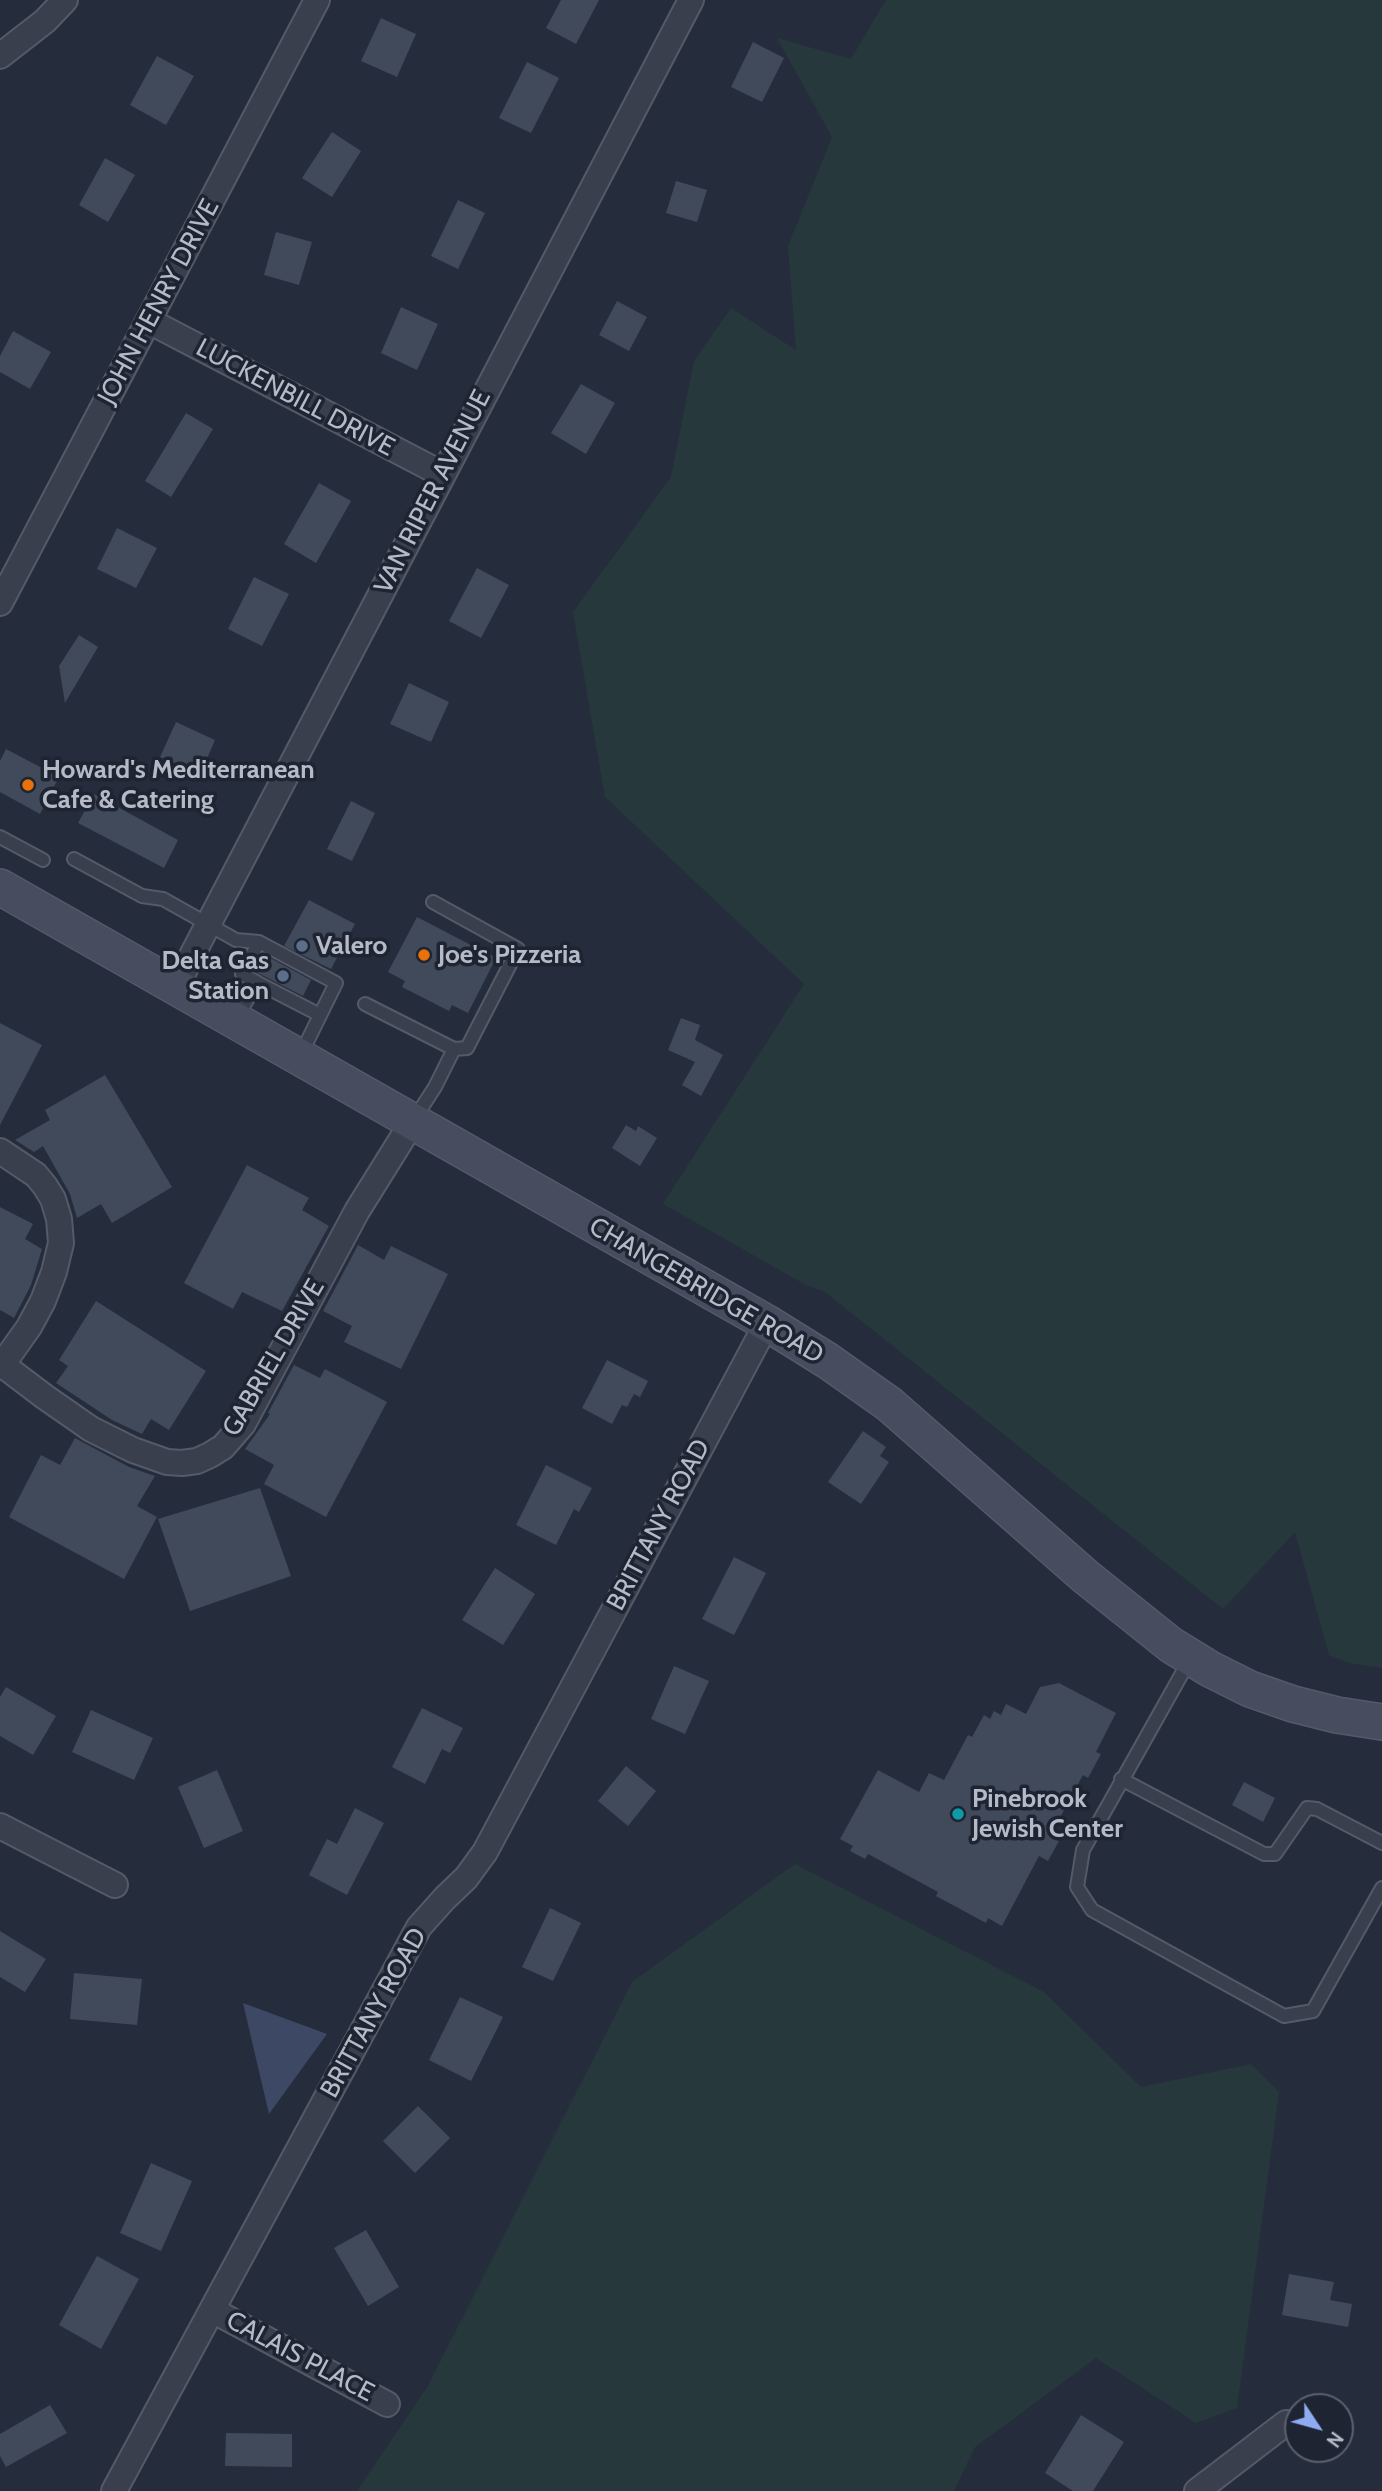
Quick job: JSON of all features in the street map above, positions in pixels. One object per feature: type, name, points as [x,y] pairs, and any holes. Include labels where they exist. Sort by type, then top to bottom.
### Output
[{"type":"main road","name":"CHANGEBRIDGE ROAD","points":[[0,887],[413,1121],[828,1361],[889,1404],[1086,1577],[1171,1645],[1250,1689],[1337,1716],[1382,1721]]},
{"type":"street","points":[[0,56],[45,21],[65,0]]},
{"type":"street","name":"JOHN HENRY DRIVE","points":[[0,603],[317,0]]},
{"type":"street","name":"VAN RIPER AVENUE","points":[[176,986],[691,0]]},
{"type":"street","name":"LUCKENBILL DRIVE","points":[[149,321],[442,474]]},
{"type":"street","name":"GABRIEL DRIVE","points":[[1,1364],[91,1429],[133,1450],[167,1462],[182,1463],[197,1461],[210,1455],[223,1447],[243,1424],[356,1211],[413,1121]]},
{"type":"street","points":[[0,1152],[36,1175],[46,1186],[59,1219],[61,1243],[43,1301],[29,1327],[1,1364]]},
{"type":"street","name":"BRITTANY ROAD","points":[[114,2491],[419,1927],[466,1878],[485,1852],[767,1324]]},
{"type":"street","points":[[0,1826],[114,1885]]},
{"type":"street","name":"CALAIS PLACE","points":[[212,2310],[387,2404]]},
{"type":"street","points":[[1197,2491],[1284,2425]]},
{"type":"lane","points":[[0,837],[43,860]]},
{"type":"lane","points":[[74,859],[142,896],[163,899],[236,940],[259,942],[336,983],[299,1056]]},
{"type":"lane","points":[[365,1004],[454,1049],[467,1048],[518,949],[433,902]]},
{"type":"lane","points":[[259,942],[242,974],[320,1015]]},
{"type":"lane","points":[[234,1019],[258,983]]},
{"type":"lane","points":[[413,1121],[435,1087],[454,1049]]},
{"type":"lane","points":[[1191,1657],[1083,1850],[1077,1887],[1092,1910],[1284,2016],[1313,2011],[1382,1888]]},
{"type":"lane","points":[[1121,1779],[1264,1854],[1275,1854],[1307,1808],[1317,1809],[1382,1843]]},
{"type":"shaded area","points":[[886,0],[1382,0],[1382,1668],[1349,1663],[1329,1655],[1295,1532],[1223,1609],[825,1292],[806,1285],[663,1204],[804,984],[605,797],[573,612],[671,477],[694,361],[731,308],[796,350],[788,246],[832,137],[777,38],[851,59]]},
{"type":"shaded area","points":[[795,1864],[1044,1992],[1141,2087],[1251,2064],[1279,2092],[1237,2408],[1196,2423],[1096,2358],[975,2447],[954,2491],[357,2491],[428,2386],[632,1982]]},
{"type":"water","points":[[243,2003],[327,2034],[269,2114]]},
{"type":"building","points":[[561,0],[599,0],[576,44],[546,28]]},
{"type":"building","points":[[381,18],[416,34],[397,77],[361,61]]},
{"type":"building","points":[[753,42],[784,58],[762,102],[731,87]]},
{"type":"building","points":[[157,56],[194,76],[166,125],[130,105]]},
{"type":"building","points":[[527,62],[559,78],[531,133],[499,118]]},
{"type":"building","points":[[332,132],[361,151],[332,197],[302,178]]},
{"type":"building","points":[[105,158],[135,175],[108,222],[79,205]]},
{"type":"building","points":[[676,181],[707,190],[697,222],[666,213]]},
{"type":"building","points":[[458,200],[485,213],[458,269],[431,256]]},
{"type":"building","points":[[276,232],[312,242],[299,285],[264,275]]},
{"type":"building","points":[[617,301],[647,317],[629,351],[599,335]]},
{"type":"building","points":[[401,307],[438,324],[417,370],[381,353]]},
{"type":"building","points":[[13,331],[51,352],[30,389],[0,372],[0,356]]},
{"type":"building","points":[[581,384],[615,403],[586,454],[551,433]]},
{"type":"building","points":[[186,413],[213,429],[171,497],[145,481]]},
{"type":"building","points":[[319,483],[351,501],[316,563],[284,544]]},
{"type":"building","points":[[117,528],[157,548],[136,588],[97,569]]},
{"type":"building","points":[[477,568],[509,585],[481,638],[449,621]]},
{"type":"building","points":[[254,577],[289,594],[262,646],[228,629]]},
{"type":"building","points":[[79,635],[98,647],[65,703],[59,666]]},
{"type":"building","points":[[409,683],[449,702],[431,742],[390,724]]},
{"type":"building","points":[[176,722],[215,740],[200,775],[160,757]]},
{"type":"building","name":"Howard's Mediterranean Cafe & Catering","points":[[6,749],[59,777],[40,814],[0,792],[0,761]]},
{"type":"building","points":[[94,794],[178,840],[164,868],[78,823]]},
{"type":"building","points":[[351,801],[375,813],[352,861],[327,849]]},
{"type":"building","points":[[309,900],[355,924],[331,969],[284,946]]},
{"type":"building","points":[[417,917],[496,958],[468,1013],[452,1005],[449,1011],[402,987],[405,981],[388,972]]},
{"type":"building","name":"Delta Gas Station","points":[[263,954],[311,980],[303,996],[254,971]]},
{"type":"building","points":[[681,1018],[700,1025],[695,1040],[723,1055],[701,1096],[682,1085],[695,1062],[668,1050]]},
{"type":"building","points":[[0,1023],[42,1045],[0,1125]]},
{"type":"building","points":[[105,1075],[172,1187],[112,1223],[101,1204],[77,1218],[70,1194],[43,1146],[34,1152],[15,1140],[50,1120],[45,1110]]},
{"type":"building","points":[[626,1125],[636,1131],[638,1126],[657,1138],[640,1166],[612,1148]]},
{"type":"building","points":[[247,1165],[309,1198],[302,1210],[329,1226],[282,1311],[242,1292],[233,1309],[184,1283]]},
{"type":"building","points":[[0,1207],[33,1224],[25,1239],[42,1249],[31,1285],[14,1318],[0,1310]]},
{"type":"building","points":[[358,1245],[384,1260],[391,1246],[448,1274],[401,1369],[344,1342],[352,1326],[323,1311]]},
{"type":"building","points":[[96,1301],[206,1371],[169,1430],[151,1419],[142,1434],[112,1420],[56,1383],[68,1366],[59,1360]]},
{"type":"building","points":[[607,1360],[648,1381],[640,1397],[634,1394],[627,1407],[622,1405],[612,1424],[582,1408]]},
{"type":"building","points":[[294,1365],[320,1378],[325,1369],[387,1402],[326,1517],[264,1484],[274,1465],[245,1449],[270,1414],[268,1413]]},
{"type":"building","points":[[863,1431],[886,1447],[880,1456],[889,1462],[861,1504],[828,1482]]},
{"type":"building","points":[[75,1438],[129,1467],[155,1476],[137,1506],[157,1517],[124,1579],[9,1517],[41,1455],[60,1465]]},
{"type":"building","points":[[546,1465],[592,1488],[579,1512],[574,1509],[556,1545],[516,1525]]},
{"type":"building","points":[[260,1488],[291,1576],[190,1611],[158,1519]]},
{"type":"building","points":[[734,1557],[766,1573],[734,1635],[702,1619]]},
{"type":"building","points":[[495,1568],[535,1594],[503,1645],[462,1620]]},
{"type":"building","points":[[674,1666],[709,1681],[685,1734],[651,1719]]},
{"type":"building","name":"Pinebrook Jewish Center","points":[[1059,1683],[1116,1713],[1096,1752],[1101,1754],[1088,1778],[1083,1775],[1050,1836],[1059,1841],[1048,1861],[1039,1856],[1002,1926],[988,1918],[986,1923],[936,1896],[938,1892],[868,1854],[865,1859],[850,1851],[853,1846],[840,1839],[878,1770],[919,1792],[929,1773],[944,1780],[968,1735],[972,1737],[984,1715],[990,1719],[994,1711],[1001,1715],[1006,1704],[1026,1714],[1040,1687]]},
{"type":"building","points":[[6,1687],[56,1716],[33,1755],[0,1736],[0,1697]]},
{"type":"building","points":[[422,1708],[463,1728],[450,1753],[442,1749],[425,1784],[392,1767]]},
{"type":"building","points":[[91,1710],[153,1738],[134,1780],[72,1752]]},
{"type":"building","points":[[626,1766],[656,1791],[628,1826],[598,1801]]},
{"type":"building","points":[[217,1770],[243,1831],[204,1848],[178,1787]]},
{"type":"building","points":[[1244,1782],[1275,1798],[1263,1822],[1232,1805]]},
{"type":"building","points":[[355,1808],[384,1823],[347,1895],[309,1875],[327,1839],[337,1844]]},
{"type":"building","points":[[550,1908],[581,1923],[553,1981],[522,1967]]},
{"type":"building","points":[[0,1931],[46,1959],[25,1992],[0,1977]]},
{"type":"building","points":[[74,1973],[142,1979],[137,2025],[70,2019]]},
{"type":"building","points":[[460,1997],[503,2017],[471,2081],[429,2060]]},
{"type":"building","points":[[418,2106],[450,2138],[415,2173],[383,2141]]},
{"type":"building","points":[[151,2163],[192,2181],[161,2251],[120,2233]]},
{"type":"building","points":[[366,2230],[399,2287],[368,2306],[334,2248]]},
{"type":"building","points":[[97,2256],[139,2279],[101,2349],[59,2325]]},
{"type":"building","points":[[1289,2274],[1334,2282],[1330,2300],[1352,2304],[1348,2327],[1282,2315]]},
{"type":"building","points":[[50,2405],[67,2433],[6,2467],[0,2456],[0,2434]]},
{"type":"building","points":[[1081,2415],[1124,2442],[1093,2491],[1073,2491],[1045,2473]]},
{"type":"building","points":[[226,2433],[292,2434],[292,2467],[225,2466]]},
{"type":"place","name":"Howard's Mediterranean Cafe & Catering","points":[[28,785]]},
{"type":"place","name":"Valero","points":[[302,946]]},
{"type":"place","name":"Joe's Pizzeria","points":[[424,955]]},
{"type":"place","name":"Delta Gas Station","points":[[283,976]]},
{"type":"place","name":"Pinebrook Jewish Center","points":[[958,1814]]}]
